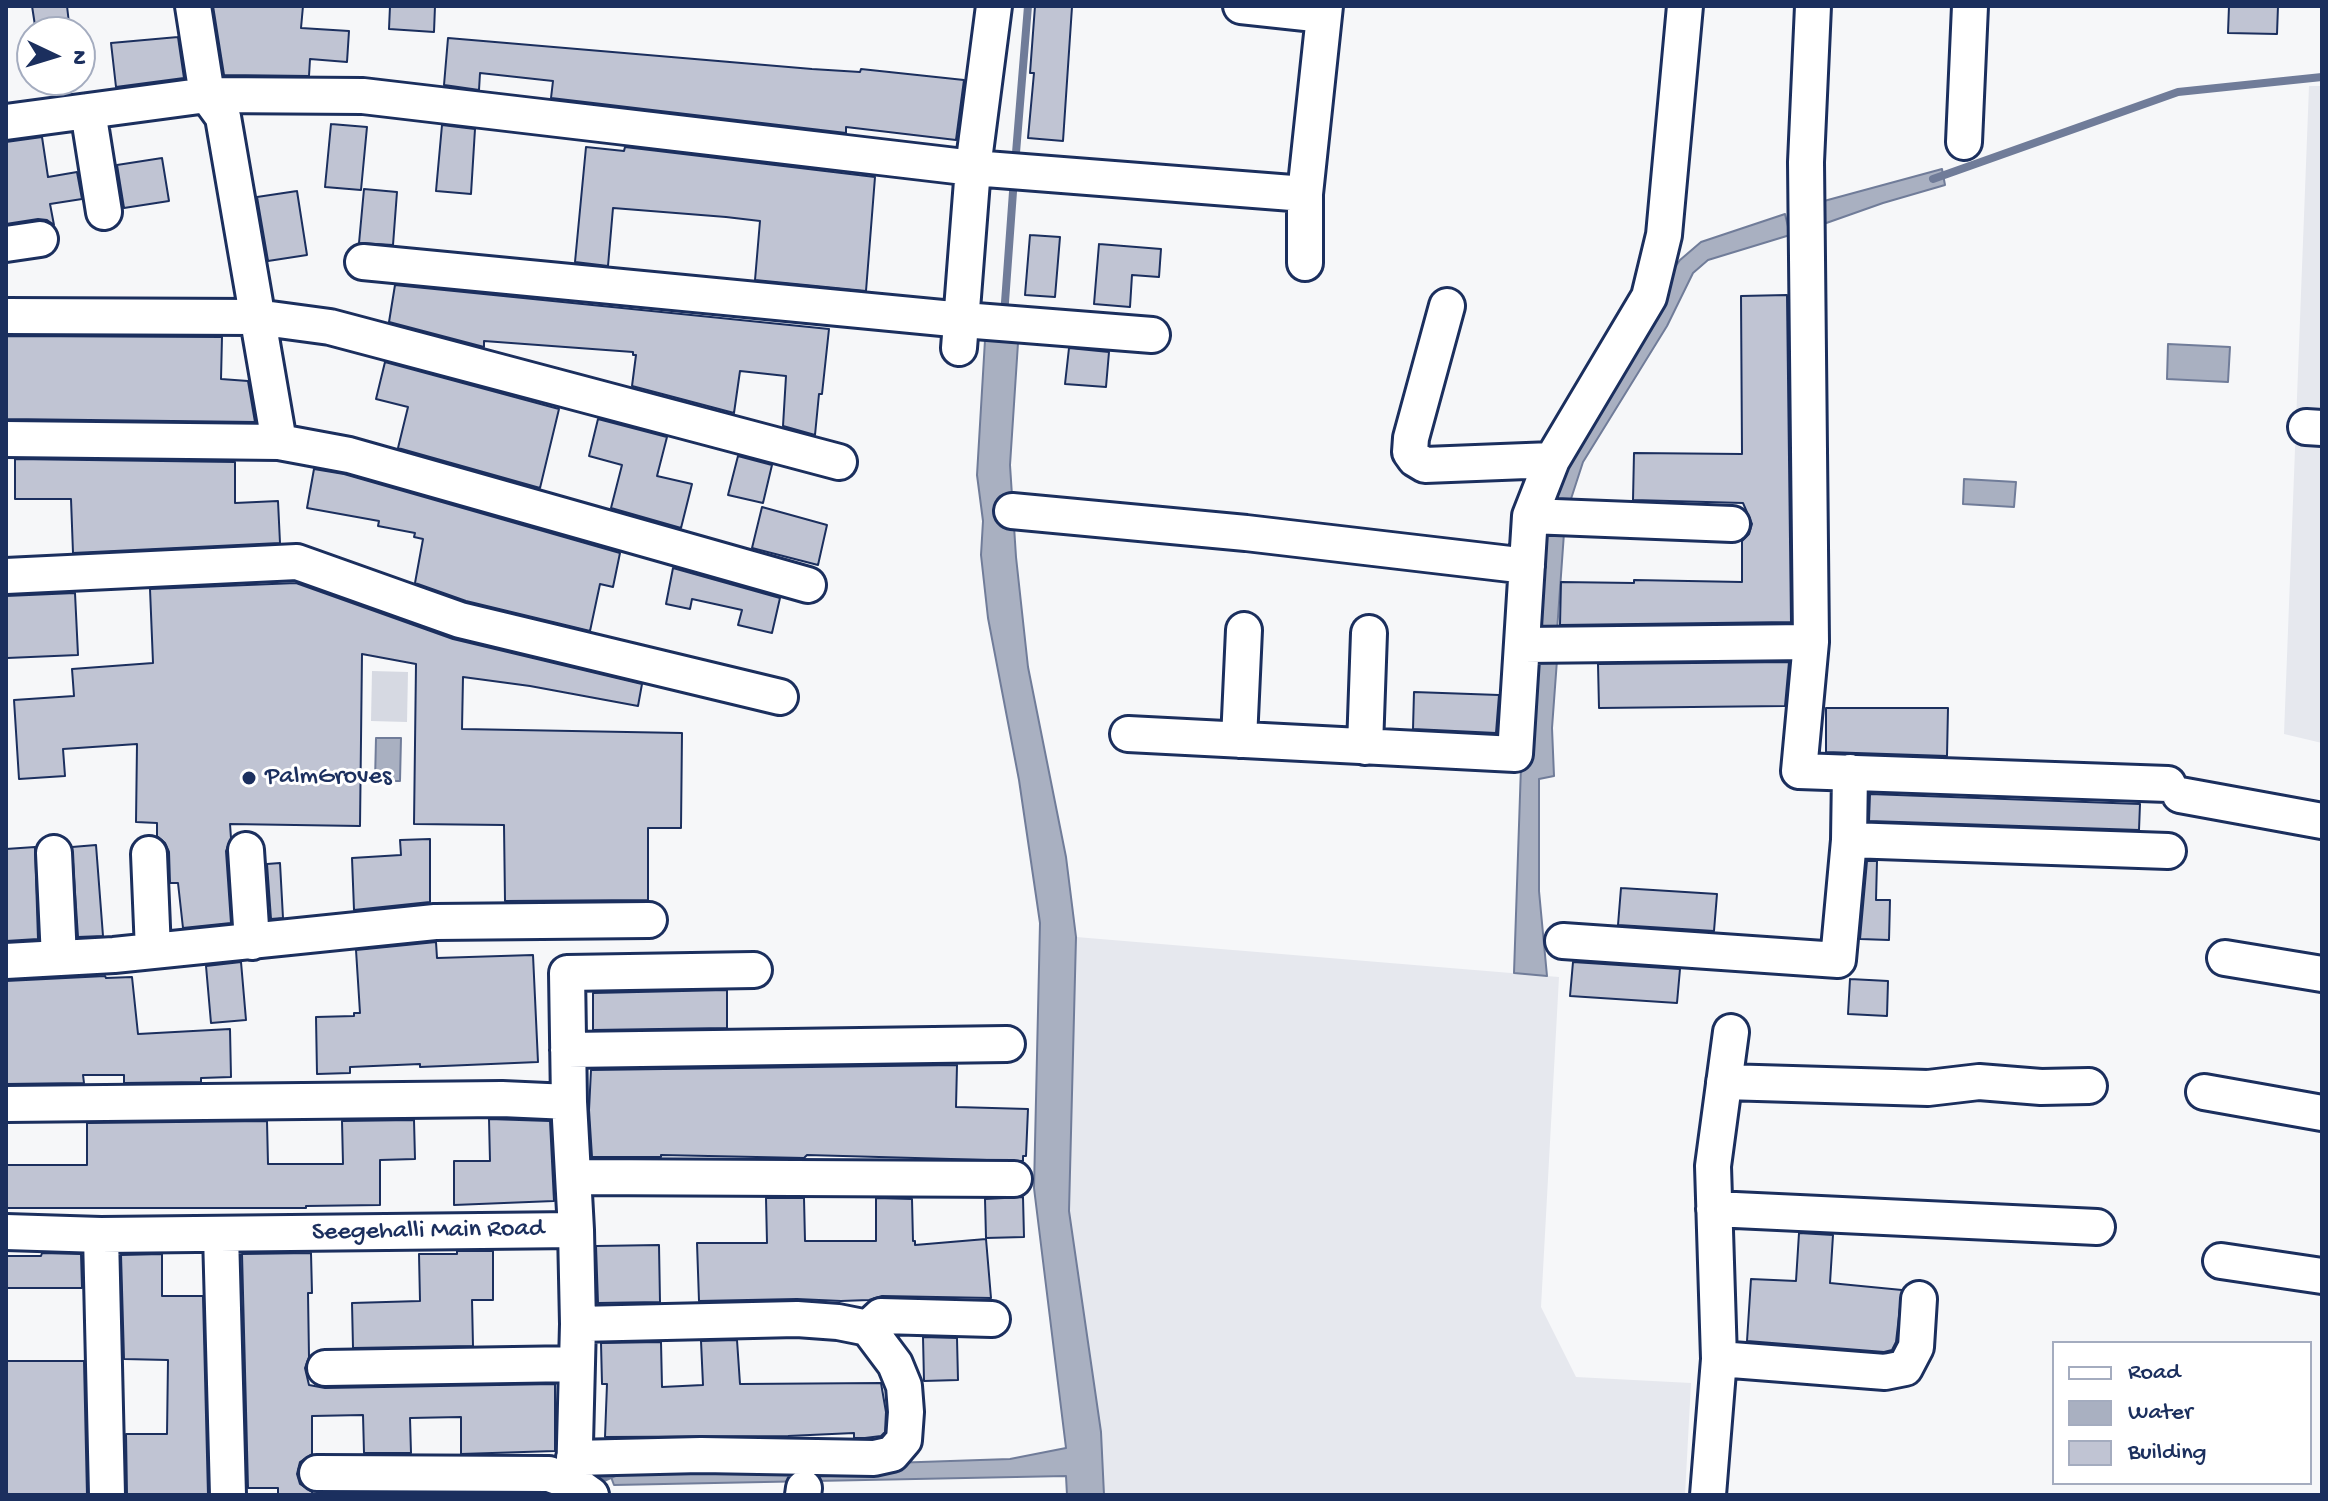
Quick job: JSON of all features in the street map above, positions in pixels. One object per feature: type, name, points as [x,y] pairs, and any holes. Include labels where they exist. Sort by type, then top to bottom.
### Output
[{"type":"street","points":[[193,6],[207,95],[223,117],[279,442]]},
{"type":"street","points":[[961,334],[973,168],[994,6]]},
{"type":"street","points":[[1241,6],[1324,11],[1305,194],[1305,263]]},
{"type":"street","points":[[1128,734],[1515,754],[1530,516],[1552,460],[1649,297],[1664,235],[1685,6]]},
{"type":"street","points":[[1813,6],[1806,162],[1811,642],[1799,771],[2174,790],[2322,821]]},
{"type":"street","points":[[1964,142],[1970,6]]},
{"type":"street","points":[[6,122],[207,95],[363,96],[973,168],[1305,194]]},
{"type":"street","points":[[88,111],[104,212]]},
{"type":"street","points":[[6,244],[40,239]]},
{"type":"street","points":[[363,262],[961,334],[1015,324],[1152,335]]},
{"type":"street","points":[[1447,306],[1411,438],[1410,452],[1425,465],[1552,460]]},
{"type":"street","points":[[6,316],[256,317],[330,327],[839,462]]},
{"type":"street","points":[[6,439],[279,442],[349,455],[808,585]]},
{"type":"street","points":[[1012,511],[1231,531],[1527,566]]},
{"type":"street","points":[[1530,516],[1732,524]]},
{"type":"street","points":[[6,576],[297,562],[460,620],[780,697]]},
{"type":"street","points":[[1239,740],[1244,630]]},
{"type":"street","points":[[1365,747],[1369,633]]},
{"type":"street","points":[[1524,645],[1811,642]]},
{"type":"street","points":[[1563,941],[1838,960],[1849,840],[1850,772]]},
{"type":"street","points":[[1849,840],[2168,851]]},
{"type":"street","points":[[246,850],[252,942]]},
{"type":"street","points":[[54,853],[59,958]]},
{"type":"street","points":[[149,854],[153,951]]},
{"type":"street","points":[[6,961],[252,942],[435,922],[649,920]]},
{"type":"street","points":[[2225,958],[2322,974]]},
{"type":"street","points":[[576,1230],[569,1102],[567,973],[754,970]]},
{"type":"street","points":[[1708,1495],[1719,1359],[1713,1166],[1731,1032]]},
{"type":"street","points":[[568,1050],[1007,1044]]},
{"type":"street","points":[[1724,1082],[1928,1088],[1979,1082],[2041,1087],[2089,1086]]},
{"type":"street","points":[[2204,1092],[2322,1113]]},
{"type":"street","points":[[6,1104],[488,1099],[569,1102]]},
{"type":"street","points":[[574,1177],[1014,1179]]},
{"type":"street","points":[[1714,1209],[2097,1227]]},
{"type":"street","name":"Seegehalli Main Road","points":[[6,1232],[101,1235],[576,1230],[580,1479]]},
{"type":"street","points":[[221,1234],[228,1495]]},
{"type":"street","points":[[101,1235],[107,1495]]},
{"type":"street","points":[[2221,1261],[2322,1276]]},
{"type":"street","points":[[1719,1359],[1885,1372],[1905,1368],[1916,1347],[1919,1299]]},
{"type":"street","points":[[868,1328],[881,1316],[992,1319]]},
{"type":"street","points":[[317,1473],[549,1474],[580,1479],[771,1455],[874,1458],[892,1454],[904,1440],[904,1386],[895,1364],[868,1328],[797,1319],[578,1324]]},
{"type":"street","points":[[325,1368],[577,1364]]},
{"type":"shaded area","points":[[2309,86],[2322,86],[2322,743],[2284,734]]},
{"type":"shaded area","points":[[372,671],[408,672],[407,722],[371,721]]},
{"type":"shaded area","points":[[1076,937],[1559,977],[1541,1307],[1576,1377],[1691,1383],[1685,1495],[1104,1495],[1101,1432],[1069,1211]]},
{"type":"water","points":[[1942,169],[1945,185],[1815,227],[1813,204]]},
{"type":"water","points":[[1785,214],[1790,235],[1708,260],[1693,273],[1667,326],[1583,462],[1569,505],[1550,500],[1558,472],[1680,260],[1701,242]]},
{"type":"water","points":[[985,340],[1018,343],[1010,465],[1016,557],[1028,667],[1066,857],[1076,937],[1069,1211],[1101,1432],[1104,1495],[1067,1495],[1066,1476],[614,1485],[605,1461],[891,1463],[1010,1459],[1066,1448],[1034,1188],[1040,923],[1019,780],[988,618],[981,555],[983,521],[977,475]]},
{"type":"water","points":[[2168,344],[2230,347],[2228,382],[2167,379]]},
{"type":"water","points":[[1964,479],[2016,482],[2014,507],[1963,504]]},
{"type":"water","points":[[1545,530],[1564,533],[1557,631],[1538,629]]},
{"type":"water","points":[[1536,659],[1557,660],[1552,728],[1554,776],[1539,779],[1539,891],[1547,976],[1514,973],[1521,766]]},
{"type":"water","points":[[376,738],[401,738],[400,781],[375,781]]},
{"type":"building","points":[[32,6],[67,6],[68,16],[34,16]]},
{"type":"building","points":[[213,6],[303,6],[301,28],[349,31],[347,62],[310,59],[309,76],[224,75]]},
{"type":"building","points":[[390,6],[435,6],[434,32],[389,29]]},
{"type":"building","points":[[1035,6],[1072,7],[1063,141],[1028,138],[1034,73],[1030,73]]},
{"type":"building","points":[[2229,6],[2278,6],[2277,34],[2228,33]]},
{"type":"building","points":[[178,37],[184,78],[116,87],[111,43]]},
{"type":"building","points":[[448,38],[812,69],[860,72],[861,69],[964,80],[956,140],[846,127],[846,133],[551,98],[553,81],[480,73],[479,90],[444,85]]},
{"type":"building","points":[[331,124],[367,127],[361,190],[325,187]]},
{"type":"building","points":[[442,125],[475,129],[471,194],[436,191]]},
{"type":"building","points":[[42,137],[48,177],[77,172],[82,199],[50,204],[54,225],[38,219],[6,224],[6,142]]},
{"type":"building","points":[[586,147],[624,151],[625,147],[875,177],[866,291],[755,280],[760,221],[726,217],[613,208],[608,266],[575,262]]},
{"type":"building","points":[[162,158],[169,201],[124,208],[117,165]]},
{"type":"building","points":[[364,189],[397,192],[393,245],[359,243]]},
{"type":"building","points":[[297,191],[307,255],[268,261],[257,197]]},
{"type":"building","points":[[1030,235],[1060,237],[1055,297],[1025,295]]},
{"type":"building","points":[[1099,244],[1161,249],[1159,277],[1132,275],[1130,307],[1094,304]]},
{"type":"building","points":[[395,285],[829,329],[815,435],[783,426],[786,376],[740,371],[734,413],[632,386],[636,355],[633,352],[484,341],[484,347],[389,322]]},
{"type":"building","points":[[1787,295],[1791,622],[1560,625],[1561,582],[1742,582],[1742,541],[1749,534],[1752,524],[1743,503],[1633,500],[1634,453],[1742,454],[1741,296]]},
{"type":"building","points":[[6,336],[222,337],[221,379],[248,381],[255,422],[6,419]]},
{"type":"building","points":[[1069,348],[1109,352],[1106,387],[1065,384]]},
{"type":"building","points":[[385,362],[559,409],[540,488],[398,448],[408,407],[376,399]]},
{"type":"building","points":[[598,419],[667,437],[657,476],[692,484],[681,528],[611,508],[622,465],[589,456]]},
{"type":"building","points":[[738,456],[772,465],[763,503],[728,495]]},
{"type":"building","points":[[15,459],[235,462],[235,503],[278,501],[280,543],[73,553],[71,499],[15,499]]},
{"type":"building","points":[[314,469],[344,474],[620,553],[613,587],[600,584],[590,631],[466,601],[415,583],[423,539],[414,537],[415,533],[378,526],[379,521],[307,508]]},
{"type":"building","points":[[762,507],[827,525],[818,565],[752,548]]},
{"type":"building","points":[[673,568],[780,598],[772,633],[738,625],[742,610],[692,599],[690,609],[666,604]]},
{"type":"building","points":[[296,583],[453,639],[642,684],[638,706],[463,677],[462,729],[682,733],[681,828],[648,828],[648,900],[505,901],[504,825],[414,824],[416,664],[362,654],[360,826],[230,824],[231,838],[226,851],[231,923],[183,928],[178,883],[170,883],[169,852],[157,836],[157,823],[136,822],[137,744],[63,749],[65,776],[19,779],[14,700],[74,696],[72,669],[153,663],[150,589]]},
{"type":"building","points":[[75,593],[78,655],[7,658],[6,596]]},
{"type":"building","points":[[1789,662],[1785,706],[1599,708],[1598,664]]},
{"type":"building","points":[[1414,692],[1499,695],[1496,733],[1413,729]]},
{"type":"building","points":[[1826,708],[1948,708],[1947,756],[1826,752]]},
{"type":"building","points":[[1870,794],[2140,804],[2139,830],[1869,821]]},
{"type":"building","points":[[430,839],[430,902],[354,910],[352,858],[401,855],[400,840]]},
{"type":"building","points":[[96,845],[103,936],[78,937],[72,847]]},
{"type":"building","points":[[35,847],[38,939],[6,941],[6,849]]},
{"type":"building","points":[[1867,861],[1877,861],[1876,900],[1890,900],[1889,940],[1860,939]]},
{"type":"building","points":[[280,863],[283,918],[271,919],[267,864]]},
{"type":"building","points":[[1621,888],[1717,894],[1714,931],[1618,925]]},
{"type":"building","points":[[436,942],[437,958],[533,955],[538,1062],[350,1067],[350,1073],[317,1074],[316,1017],[354,1016],[354,1013],[360,1013],[356,950]]},
{"type":"building","points":[[241,962],[246,1020],[211,1023],[206,966]]},
{"type":"building","points":[[1573,962],[1680,969],[1677,1003],[1570,996]]},
{"type":"building","points":[[132,977],[138,1034],[230,1029],[231,1077],[201,1078],[201,1082],[124,1083],[124,1075],[83,1075],[84,1083],[6,1084],[6,981]]},
{"type":"building","points":[[1850,979],[1888,981],[1887,1016],[1848,1014]]},
{"type":"building","points":[[727,990],[727,1028],[593,1030],[593,993]]},
{"type":"building","points":[[957,1065],[956,1107],[1028,1109],[1026,1156],[1023,1156],[1023,1161],[807,1155],[804,1158],[592,1157],[589,1110],[591,1070]]},
{"type":"building","points":[[489,1119],[550,1121],[554,1201],[454,1205],[454,1161],[490,1161]]},
{"type":"building","points":[[414,1120],[415,1159],[380,1160],[380,1205],[306,1208],[7,1208],[7,1165],[87,1165],[87,1123],[267,1121],[268,1164],[343,1164],[342,1121]]},
{"type":"building","points":[[1023,1197],[1024,1237],[986,1238],[985,1199]]},
{"type":"building","points":[[766,1198],[804,1198],[805,1241],[876,1241],[876,1198],[912,1199],[915,1245],[986,1239],[991,1298],[882,1296],[841,1301],[699,1301],[697,1243],[767,1243]]},
{"type":"building","points":[[1799,1233],[1833,1235],[1830,1283],[1902,1290],[1896,1342],[1892,1350],[1884,1352],[1747,1341],[1751,1279],[1796,1281]]},
{"type":"building","points":[[659,1245],[660,1302],[598,1303],[596,1246]]},
{"type":"building","points":[[457,1251],[493,1251],[493,1300],[472,1300],[473,1346],[353,1348],[352,1303],[420,1301],[419,1254],[457,1254]]},
{"type":"building","points":[[42,1253],[81,1254],[82,1288],[6,1288],[6,1256],[41,1256]]},
{"type":"building","points":[[311,1253],[309,1357],[305,1368],[309,1385],[325,1388],[555,1384],[555,1451],[461,1454],[461,1417],[410,1418],[411,1453],[364,1453],[363,1415],[312,1416],[312,1454],[300,1462],[297,1474],[300,1484],[312,1495],[278,1495],[278,1488],[248,1488],[242,1254]]},
{"type":"building","points":[[162,1254],[162,1296],[203,1296],[208,1495],[127,1495],[126,1434],[167,1434],[168,1360],[124,1359],[121,1255]]},
{"type":"building","points":[[923,1337],[957,1338],[958,1380],[924,1381]]},
{"type":"building","points":[[737,1340],[740,1384],[881,1383],[886,1412],[885,1432],[881,1436],[865,1438],[854,1438],[854,1433],[605,1437],[607,1384],[602,1384],[601,1343],[661,1342],[662,1387],[703,1385],[701,1341]]},
{"type":"building","points":[[6,1361],[84,1361],[87,1495],[6,1495]]},
{"type":"waterway","points":[[1015,165],[1028,6]]},
{"type":"waterway","points":[[1933,179],[2178,92],[2322,77]]},
{"type":"waterway","points":[[1004,316],[1014,178]]},
{"type":"waterway","points":[[590,1484],[617,1472]]},
{"type":"place","name":"PalmGroves","points":[[249,778]]}]
